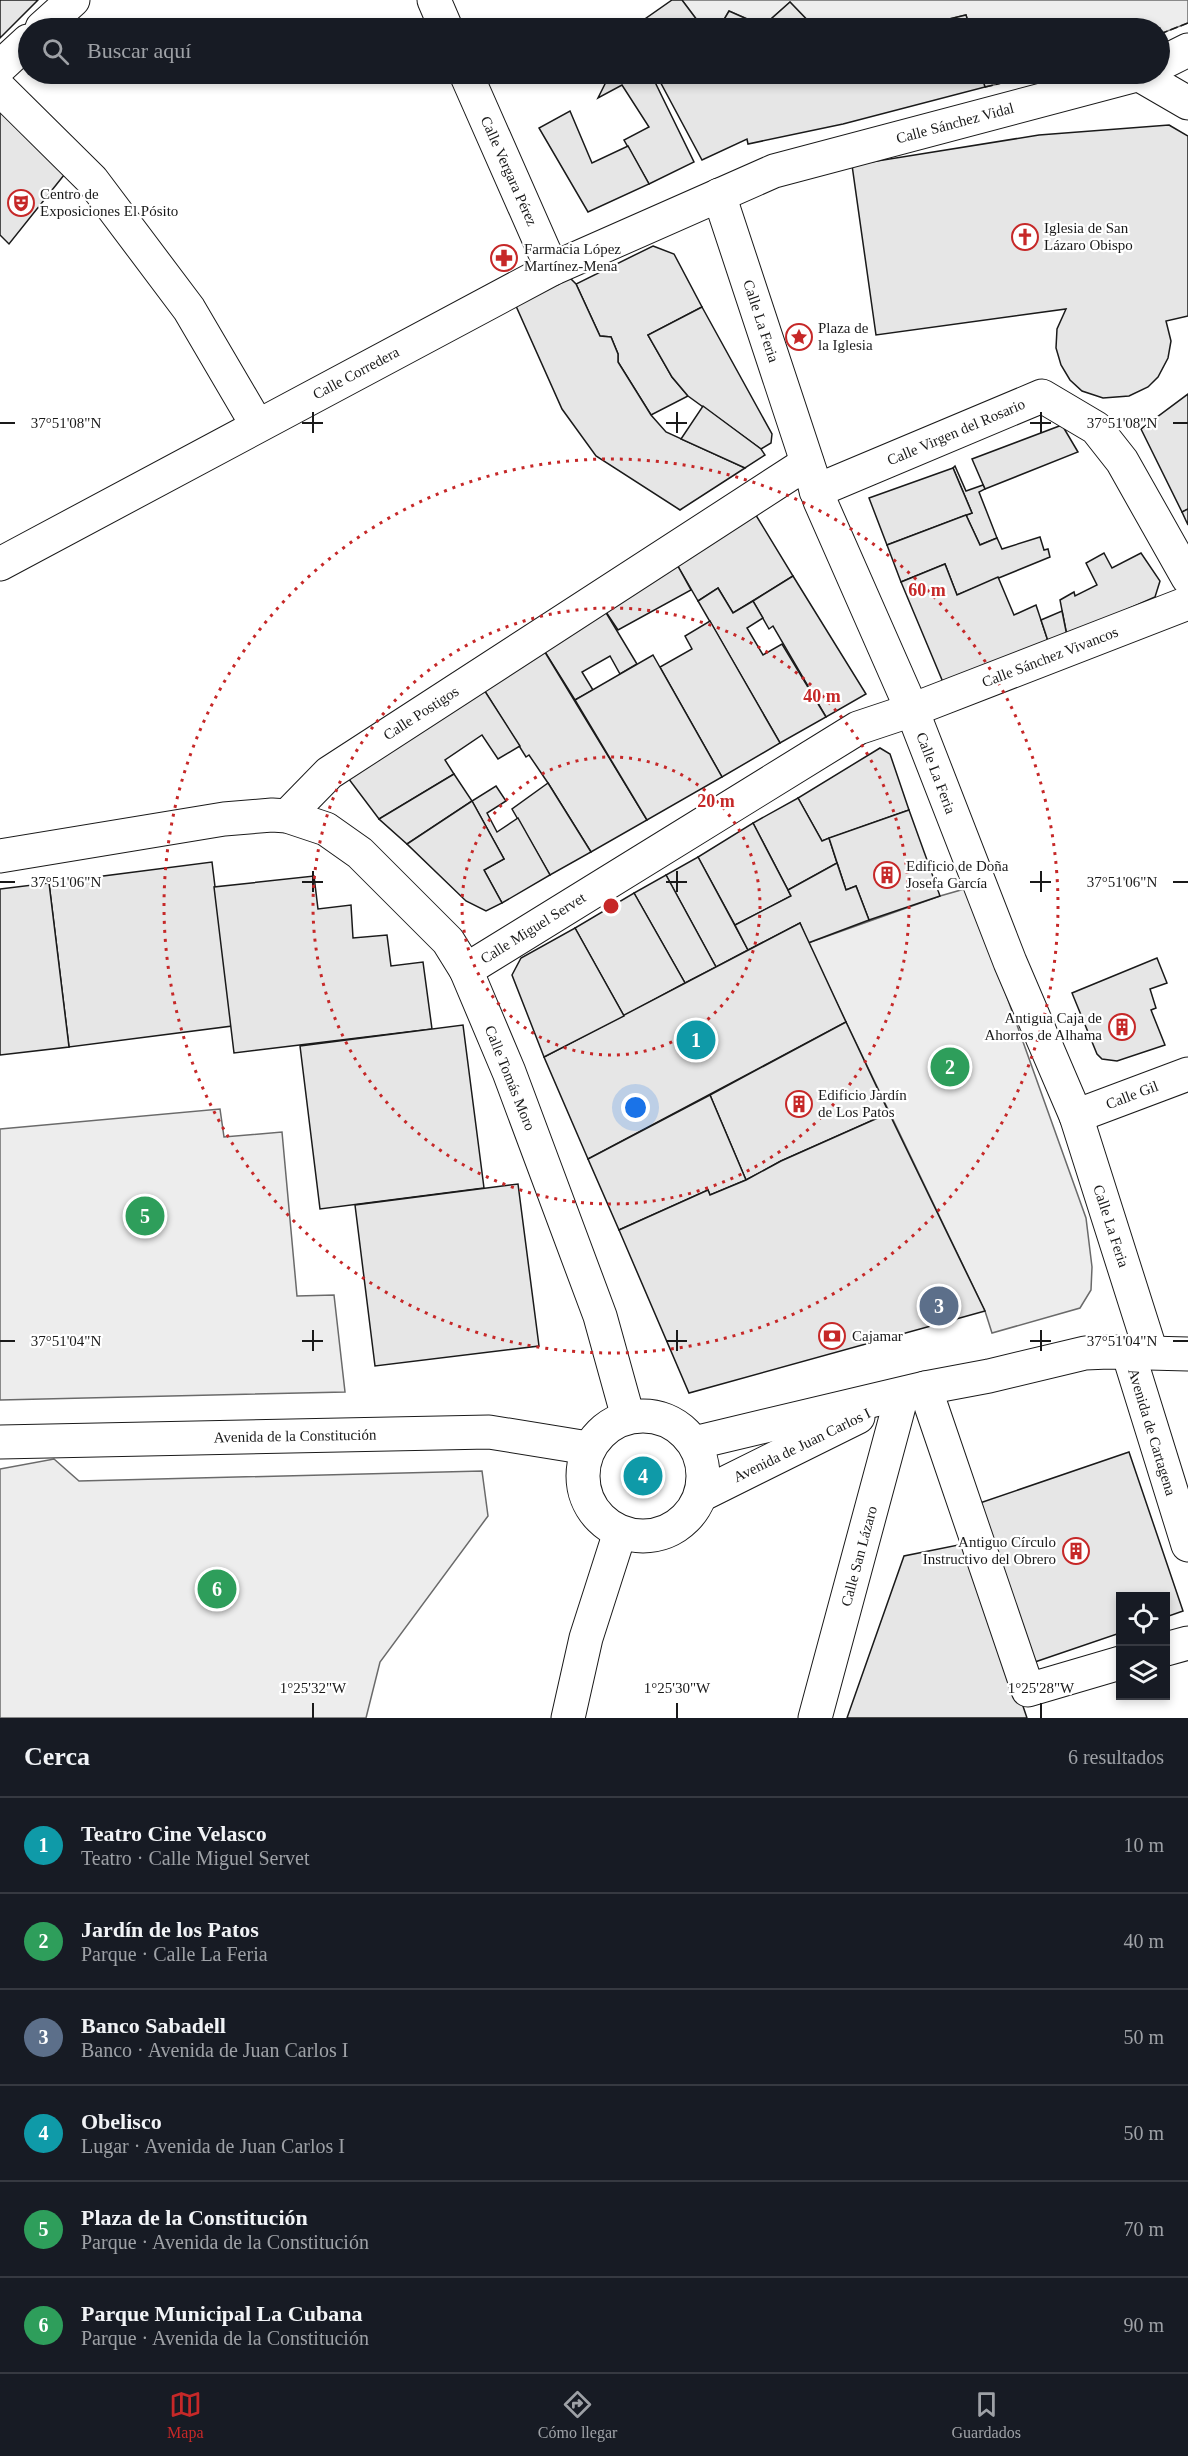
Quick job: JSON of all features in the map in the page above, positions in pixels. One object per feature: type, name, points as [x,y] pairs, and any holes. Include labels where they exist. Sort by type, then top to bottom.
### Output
[{"type":"street","points":[[53,18],[73,0]]},
{"type":"street","points":[[434,0],[442,18]]},
{"type":"street","points":[[0,67],[18,50]]},
{"type":"street","points":[[1170,59],[1188,50]]},
{"type":"street","name":"Calle Vergara Pérez","points":[[470,84],[552,269]]},
{"type":"street","name":"Calle Sánchez Vidal","points":[[719,195],[774,171],[1101,84]]},
{"type":"street","name":"Calle Sánchez Vidal","points":[[1156,84],[1188,103]]},
{"type":"street","points":[[0,88],[92,180],[189,309],[257,425]]},
{"type":"street","name":"Calle Corredera","points":[[0,564],[552,269],[719,195]]},
{"type":"street","name":"Calle La Feria","points":[[719,195],[812,477],[912,710],[1010,962],[1076,1116],[1139,1352]]},
{"type":"street","name":"Calle Virgen del Rosario","points":[[812,477],[1042,396],[1096,428],[1122,461],[1188,578]]},
{"type":"street","name":"Calle Postigos","points":[[287,816],[329,773],[812,477]]},
{"type":"street","name":"Calle Sánchez Vivancos","points":[[912,710],[1188,603]]},
{"type":"street","name":"Calle Miguel Servet","points":[[466,970],[858,728],[912,710]]},
{"type":"street","points":[[0,856],[224,819],[272,814],[287,816]]},
{"type":"street","name":"Calle Tomás Moro","points":[[287,816],[326,829],[360,853],[448,941],[466,970],[509,1071],[600,1316],[628,1417]]},
{"type":"street","name":"Calle Gil","points":[[1076,1116],[1188,1074]]},
{"type":"street","name":"Avenida de Cartagena","points":[[1139,1352],[1188,1545]]},
{"type":"street","name":"Avenida de Juan Carlos I","points":[[694,1443],[1085,1353],[1188,1354]]},
{"type":"street","points":[[914,1391],[1028,1690],[1116,1664]]},
{"type":"street","name":"Avenida de Juan Carlos I","points":[[701,1495],[914,1391]]},
{"type":"street","name":"Calle San Lázaro","points":[[815,1718],[914,1391]]},
{"type":"street","points":[[628,1417],[658,1417],[672,1423],[694,1443],[702,1459],[704,1477],[701,1495],[692,1512],[677,1526],[659,1534],[639,1537],[620,1532],[603,1522],[590,1506],[583,1487],[582,1467],[588,1448],[598,1434],[612,1424],[628,1417]]},
{"type":"street","name":"Avenida de la Constitución","points":[[0,1442],[489,1432],[588,1448]]},
{"type":"street","points":[[568,1718],[586,1638],[620,1532]]},
{"type":"street","points":[[1170,1648],[1188,1642]]},
{"type":"shaded area","points":[[682,0],[1188,0],[1188,23],[1170,30],[1170,18],[967,18],[966,15],[954,18],[805,18],[790,2],[772,18],[745,18],[729,11],[725,18],[696,18]]},
{"type":"shaded area","points":[[968,888],[1086,1218],[1092,1267],[1091,1290],[1080,1308],[992,1333],[985,1311],[808,943]]},
{"type":"shaded area","points":[[220,1109],[224,1137],[282,1132],[297,1296],[334,1295],[345,1392],[0,1400],[0,1129]]},
{"type":"shaded area","points":[[54,1459],[79,1481],[482,1471],[488,1516],[380,1662],[366,1718],[0,1718],[0,1469]]},
{"type":"building","points":[[0,0],[38,0],[18,18],[0,38]]},
{"type":"building","points":[[672,0],[682,0],[696,18],[646,18]]},
{"type":"building","points":[[790,2],[805,18],[772,18]]},
{"type":"building","points":[[729,11],[745,18],[725,18]]},
{"type":"building","points":[[605,84],[656,84],[694,162],[649,184],[624,140],[649,127],[622,85],[598,98]]},
{"type":"building","points":[[661,84],[984,84],[985,87],[843,124],[748,144],[747,139],[702,160]]},
{"type":"building","name":"Centro de Exposiciones El Pósito","points":[[0,105],[68,170],[9,244],[0,235]]},
{"type":"building","points":[[570,111],[592,163],[628,146],[649,184],[588,212],[539,128]]},
{"type":"building","name":"Iglesia de San Lázaro Obispo","points":[[1169,125],[1188,136],[1188,316],[1166,321],[1171,341],[1168,358],[1158,377],[1148,387],[1129,396],[1103,398],[1082,391],[1070,380],[1061,365],[1056,348],[1057,329],[1066,309],[876,335],[852,165],[1039,135]]},
{"type":"building","points":[[653,246],[674,254],[702,307],[648,335],[672,377],[688,396],[651,415],[618,362],[618,354],[611,337],[600,336],[576,284]]},
{"type":"building","points":[[568,276],[576,284],[600,336],[611,337],[618,354],[618,362],[651,415],[666,432],[745,468],[680,510],[596,456],[562,409],[516,306]]},
{"type":"building","points":[[702,307],[772,434],[771,443],[761,449],[688,396],[672,377],[648,335]]},
{"type":"building","points":[[1188,394],[1188,509],[1182,512],[1141,429]]},
{"type":"building","points":[[703,406],[761,449],[765,455],[745,468],[681,439]]},
{"type":"building","points":[[1062,425],[1078,452],[985,489],[972,459]]},
{"type":"building","points":[[955,466],[966,491],[983,485],[985,489],[979,492],[997,538],[980,545],[966,515],[972,513],[953,468]]},
{"type":"building","points":[[953,468],[972,513],[887,545],[869,498]]},
{"type":"building","points":[[1188,509],[1188,525],[1182,512]]},
{"type":"building","points":[[754,512],[793,576],[733,613],[718,588],[698,601],[675,561]]},
{"type":"building","points":[[966,515],[980,545],[997,538],[1002,549],[1040,537],[1044,550],[1048,549],[1050,557],[957,595],[945,564],[901,582],[887,545]]},
{"type":"building","points":[[1104,553],[1112,568],[1141,553],[1160,581],[1155,597],[1067,636],[1060,600],[1074,592],[1075,596],[1097,585],[1086,563]]},
{"type":"building","points":[[675,561],[691,590],[618,630],[602,606]]},
{"type":"building","points":[[945,564],[957,595],[998,577],[1014,615],[1036,605],[1049,644],[945,687],[901,582]]},
{"type":"building","points":[[793,576],[866,694],[826,717],[773,626],[769,629],[753,601]]},
{"type":"building","points":[[718,588],[733,613],[753,601],[763,618],[747,628],[763,655],[782,644],[826,717],[780,743],[698,601]]},
{"type":"building","points":[[602,606],[637,664],[620,674],[610,656],[582,672],[593,690],[575,700],[540,644]]},
{"type":"building","points":[[1062,611],[1067,636],[1049,644],[1041,620]]},
{"type":"building","points":[[710,621],[780,743],[722,777],[660,667],[692,649],[685,636]]},
{"type":"building","points":[[540,644],[647,820],[591,852],[548,783],[529,755],[526,757],[479,682]]},
{"type":"building","points":[[653,655],[722,777],[647,820],[575,700]]},
{"type":"building","points":[[479,682],[520,746],[498,759],[482,735],[445,760],[454,774],[379,819],[345,774]]},
{"type":"building","points":[[880,748],[890,754],[909,810],[822,841],[798,798]]},
{"type":"building","points":[[454,774],[472,801],[407,844],[379,819]]},
{"type":"building","points":[[548,783],[591,852],[550,875],[512,809]]},
{"type":"building","points":[[496,786],[506,801],[487,813],[497,832],[518,818],[550,875],[502,903],[484,870],[504,859],[472,801]]},
{"type":"building","points":[[798,798],[822,841],[829,838],[837,863],[788,890],[753,823]]},
{"type":"building","points":[[472,801],[504,859],[484,870],[502,903],[486,911],[466,901],[407,844]]},
{"type":"building","name":"Edificio de Doña Josefa García","points":[[909,810],[940,896],[869,920],[856,886],[846,890],[829,838]]},
{"type":"building","points":[[753,823],[791,896],[735,925],[698,857]]},
{"type":"building","points":[[698,857],[748,950],[716,967],[666,875]]},
{"type":"building","points":[[212,862],[232,1026],[69,1047],[49,883]]},
{"type":"building","points":[[837,863],[846,890],[856,886],[869,920],[808,943],[800,923],[748,950],[735,925],[791,896],[788,890]]},
{"type":"building","points":[[666,875],[716,967],[685,983],[634,893]]},
{"type":"building","points":[[314,876],[318,909],[351,905],[353,938],[387,935],[391,966],[423,962],[432,1029],[234,1053],[214,887]]},
{"type":"building","points":[[49,883],[69,1047],[0,1055],[0,889]]},
{"type":"building","points":[[634,893],[685,983],[624,1016],[575,928]]},
{"type":"building","points":[[800,923],[846,1022],[588,1159],[544,1057]]},
{"type":"building","points":[[575,928],[624,1016],[544,1057],[512,975],[521,958]]},
{"type":"building","name":"Antigua Caja de Ahorros de Alhama","points":[[1157,958],[1167,983],[1150,989],[1156,1008],[1151,1010],[1165,1045],[1117,1061],[1102,1059],[1097,1054],[1072,993]]},
{"type":"building","name":"Edificio Jardín de Los Patos","points":[[846,1022],[889,1113],[781,1161],[746,1180],[710,1095]]},
{"type":"building","points":[[463,1025],[484,1188],[320,1209],[300,1046]]},
{"type":"building","points":[[710,1095],[746,1180],[710,1195],[708,1190],[619,1230],[588,1159]]},
{"type":"building","points":[[889,1113],[985,1311],[689,1393],[619,1230],[708,1190],[710,1195],[746,1180],[781,1161]]},
{"type":"building","points":[[518,1184],[539,1346],[375,1366],[355,1205]]},
{"type":"building","name":"Antiguo Círculo Instructivo del Obrero","points":[[1129,1452],[1183,1611],[1170,1616],[1170,1592],[1116,1592],[1116,1634],[1029,1664],[974,1505]]},
{"type":"building","points":[[968,1543],[1027,1718],[847,1718],[904,1556]]},
{"type":"fence","points":[[1170,30],[1188,23]]},
{"type":"fence","points":[[985,87],[998,84]]},
{"type":"place","name":"Centro de Exposiciones El Pósito","points":[[21,203]]},
{"type":"place","name":"Iglesia de San Lázaro Obispo","points":[[1025,237]]},
{"type":"place","name":"Farmacia López Martínez-Mena","points":[[504,258]]},
{"type":"place","name":"Plaza de la Iglesia","points":[[799,337]]},
{"type":"place","name":"Edificio de Doña Josefa García","points":[[887,875]]},
{"type":"place","name":"Antigua Caja de Ahorros de Alhama","points":[[1122,1027]]},
{"type":"place","name":"Teatro Cine Velasco","points":[[696,1040]]},
{"type":"place","name":"Jardín de los Patos","points":[[950,1067]]},
{"type":"place","name":"Edificio Jardín de Los Patos","points":[[799,1104]]},
{"type":"place","name":"Plaza de la Constitución","points":[[145,1216]]},
{"type":"place","name":"Banco Sabadell","points":[[939,1306]]},
{"type":"place","name":"Cajamar","points":[[832,1336]]},
{"type":"place","name":"Obelisco","points":[[643,1476]]},
{"type":"place","name":"Antiguo Círculo Instructivo del Obrero","points":[[1076,1551]]},
{"type":"place","name":"Parque Municipal La Cubana","points":[[217,1589]]}]
